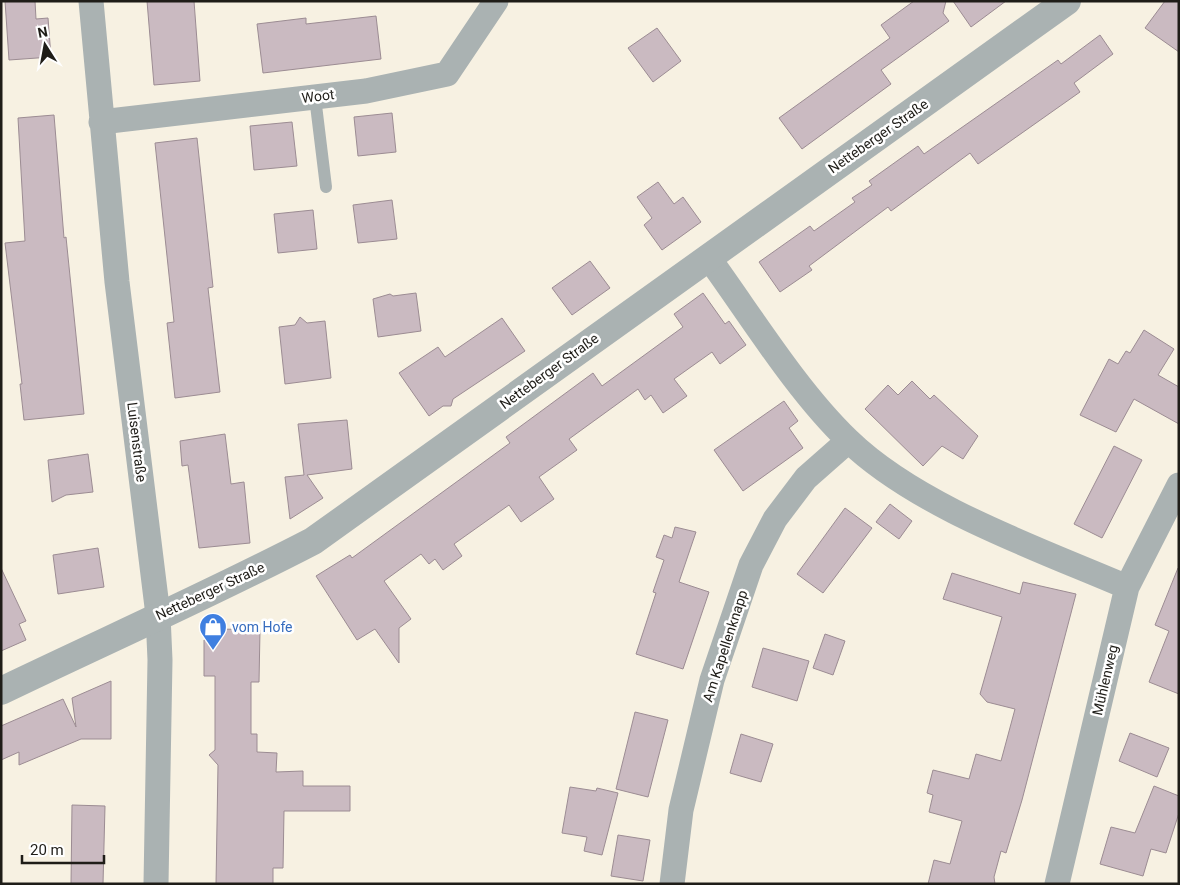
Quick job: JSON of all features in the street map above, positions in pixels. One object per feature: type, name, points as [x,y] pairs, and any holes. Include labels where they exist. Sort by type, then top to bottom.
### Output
[{"type":"street","name":"Luisenstraße","points":[[92,1],[101,122],[117,282],[158,615],[160,660],[156,884]]},
{"type":"street","name":"Woot","points":[[101,122],[366,91],[447,74],[496,1]]},
{"type":"street","name":"Netteberger Straße","points":[[1,691],[158,615],[228,585],[313,541],[1067,1]]},
{"type":"street","points":[[708,257],[814,404],[848,441],[887,471],[931,499],[1127,587]]},
{"type":"street","name":"Am Kapellenknapp","points":[[672,884],[681,810],[712,680],[751,565],[775,519],[806,478],[848,441]]},
{"type":"street","name":"Mühlenweg","points":[[1057,884],[1127,587],[1171,521],[1179,485]]},
{"type":"lane","points":[[316,96],[326,187]]},
{"type":"building","points":[[5,1],[35,1],[36,19],[48,18],[51,57],[9,60]]},
{"type":"building","points":[[147,1],[194,1],[200,81],[154,85]]},
{"type":"building","points":[[914,1],[946,1],[943,13],[949,21],[881,70],[891,84],[802,149],[779,118],[890,38],[881,25]]},
{"type":"building","points":[[953,1],[1006,1],[971,27]]},
{"type":"building","points":[[1165,1],[1179,1],[1179,52],[1145,28]]},
{"type":"building","points":[[376,16],[381,59],[263,73],[257,24],[306,18],[306,24]]},
{"type":"building","points":[[657,28],[681,61],[653,82],[628,48]]},
{"type":"building","points":[[1100,35],[1113,54],[1074,83],[1080,92],[978,164],[970,153],[891,211],[888,207],[809,266],[812,270],[780,292],[759,262],[810,226],[814,231],[855,202],[852,198],[872,185],[869,181],[918,146],[924,154],[1058,60],[1061,64]]},
{"type":"building","points":[[392,113],[396,152],[358,156],[354,117]]},
{"type":"building","points":[[54,115],[64,238],[66,237],[84,414],[24,420],[20,384],[22,384],[5,243],[25,241],[18,118]]},
{"type":"building","points":[[292,122],[297,166],[254,170],[250,126]]},
{"type":"building","points":[[197,138],[213,287],[208,288],[220,392],[175,398],[167,323],[174,322],[155,143]]},
{"type":"building","points":[[658,182],[674,204],[683,197],[701,222],[662,250],[644,225],[652,218],[637,197]]},
{"type":"building","points":[[392,200],[397,239],[358,243],[353,205]]},
{"type":"building","points":[[313,210],[317,249],[278,253],[274,214]]},
{"type":"building","points":[[590,261],[610,288],[572,315],[552,288]]},
{"type":"building","points":[[416,293],[421,331],[378,337],[373,299],[390,294],[393,296]]},
{"type":"building","points":[[703,293],[725,324],[729,321],[746,345],[720,364],[712,352],[674,379],[687,396],[663,413],[651,395],[645,400],[638,389],[569,439],[577,450],[539,477],[554,499],[521,522],[509,505],[454,544],[462,556],[443,570],[435,559],[429,564],[421,554],[384,581],[411,619],[399,628],[399,663],[375,629],[357,640],[316,576],[350,555],[352,558],[510,443],[506,437],[593,373],[602,386],[683,327],[674,314]]},
{"type":"building","points":[[300,317],[307,323],[325,321],[331,378],[285,384],[279,327],[295,325]]},
{"type":"building","points":[[502,318],[525,351],[453,399],[451,406],[443,406],[429,416],[399,373],[438,347],[445,357]]},
{"type":"building","points":[[1144,330],[1174,349],[1158,375],[1179,387],[1179,424],[1134,399],[1116,432],[1080,415],[1109,359],[1118,364],[1126,351],[1130,353]]},
{"type":"building","points":[[912,381],[930,399],[934,395],[978,436],[963,459],[942,446],[923,466],[865,409],[888,385],[898,395]]},
{"type":"building","points":[[784,401],[798,421],[789,428],[803,448],[743,491],[714,450]]},
{"type":"building","points":[[347,420],[352,469],[307,475],[323,498],[290,519],[285,477],[304,475],[298,424]]},
{"type":"building","points":[[225,434],[231,484],[244,482],[250,543],[199,548],[188,465],[182,466],[180,441]]},
{"type":"building","points":[[1114,446],[1142,460],[1102,538],[1074,524]]},
{"type":"building","points":[[88,454],[93,492],[66,495],[52,502],[48,460]]},
{"type":"building","points":[[890,504],[912,521],[899,539],[876,522]]},
{"type":"building","points":[[845,508],[872,528],[823,593],[797,574]]},
{"type":"building","points":[[675,527],[696,532],[679,582],[709,592],[683,669],[636,654],[656,593],[653,592],[664,560],[656,557],[664,535],[672,538]]},
{"type":"building","points":[[98,548],[104,587],[58,594],[53,555]]},
{"type":"building","points":[[1,568],[26,621],[19,624],[26,640],[1,651]]},
{"type":"building","points":[[1178,568],[1179,694],[1149,682],[1169,631],[1155,625]]},
{"type":"building","points":[[952,573],[1020,594],[1023,582],[1076,594],[1022,800],[1006,853],[1001,851],[994,877],[995,884],[928,884],[934,860],[950,864],[962,821],[929,812],[933,795],[927,793],[933,770],[969,779],[976,754],[1001,761],[1015,709],[987,702],[980,694],[1002,617],[943,599]]},
{"type":"building","points":[[221,629],[260,630],[259,682],[251,682],[251,734],[257,734],[257,752],[277,753],[276,772],[303,771],[303,786],[350,786],[350,811],[284,811],[283,868],[273,868],[273,884],[216,884],[218,765],[209,755],[215,750],[215,676],[204,676],[204,640],[221,640]]},
{"type":"building","points":[[825,634],[845,641],[833,675],[813,668]]},
{"type":"building","points":[[763,648],[809,661],[797,701],[752,687]]},
{"type":"building","points":[[111,681],[111,739],[81,739],[19,765],[19,752],[1,760],[1,726],[63,699],[76,727],[72,698]]},
{"type":"building","points":[[635,712],[668,720],[648,797],[616,789]]},
{"type":"building","points":[[1130,733],[1169,748],[1157,777],[1119,761]]},
{"type":"building","points":[[741,734],[773,744],[761,782],[730,773]]},
{"type":"building","points":[[1154,786],[1179,796],[1179,813],[1166,853],[1151,849],[1143,876],[1100,864],[1111,827],[1135,833]]},
{"type":"building","points":[[570,787],[596,791],[597,788],[618,793],[602,855],[584,851],[587,837],[562,833]]},
{"type":"building","points":[[72,805],[105,806],[103,884],[71,884]]},
{"type":"building","points":[[618,835],[650,840],[643,881],[611,876]]},
{"type":"place","name":"vom Hofe","points":[[213,651]]}]
